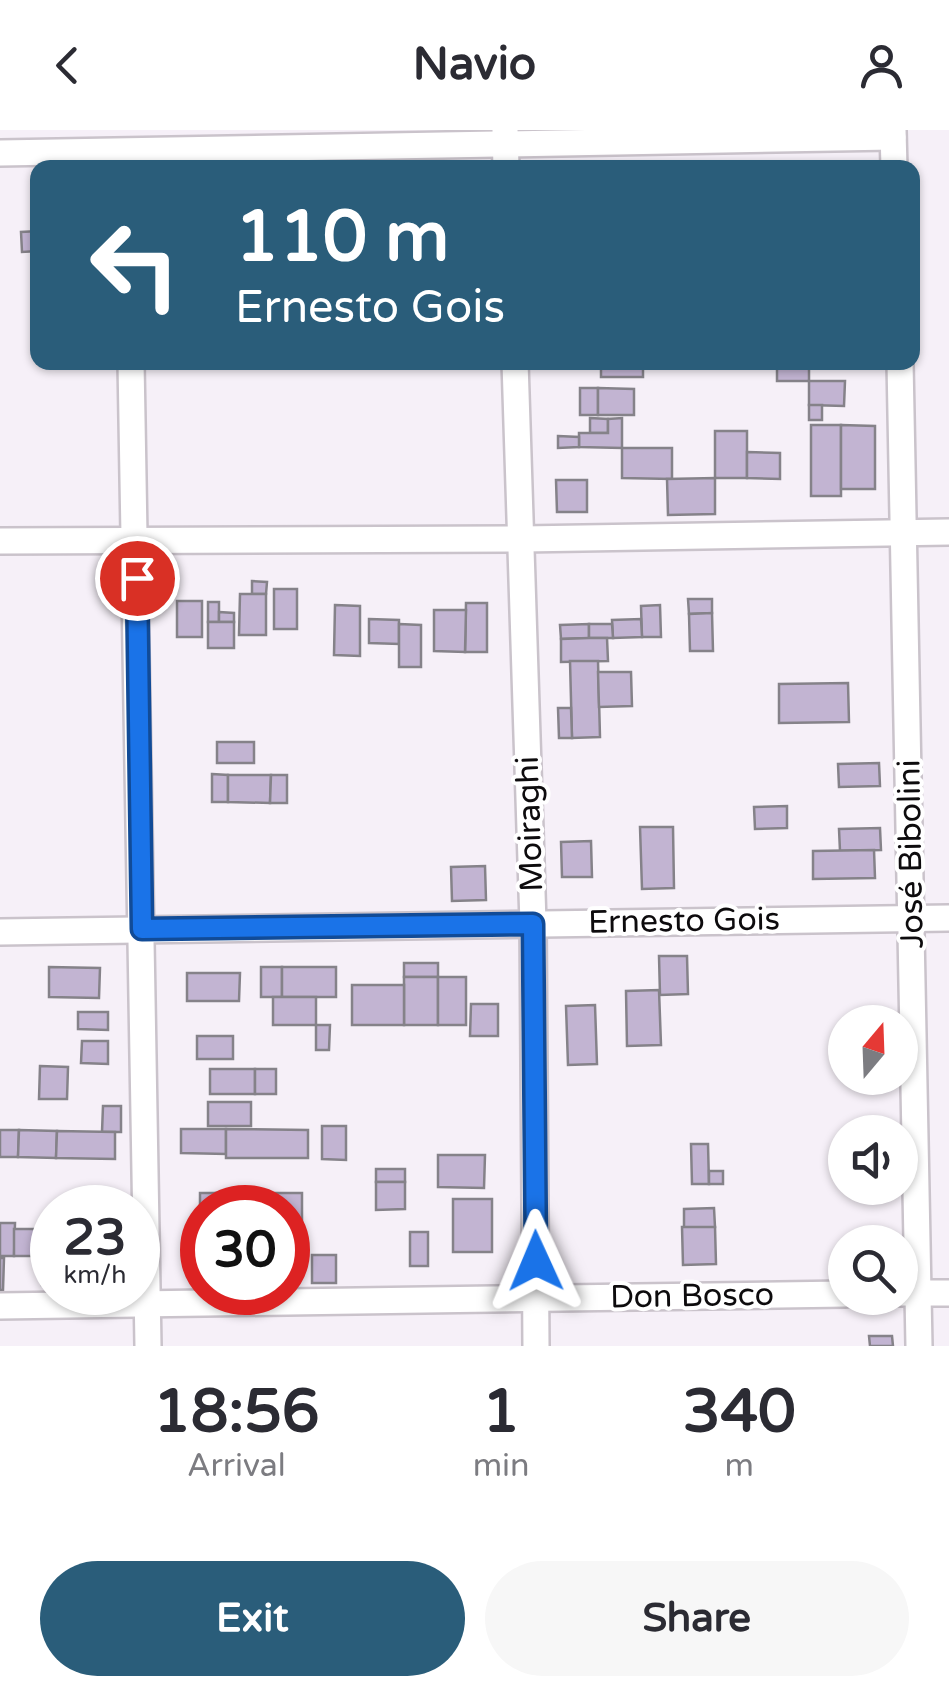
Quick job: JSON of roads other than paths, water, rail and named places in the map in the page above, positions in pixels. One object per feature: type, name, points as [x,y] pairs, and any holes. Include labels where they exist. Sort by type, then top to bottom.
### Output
[{"type":"street","points":[[0,154],[125,149],[505,147],[893,134],[894,160]]},
{"type":"street","points":[[131,370],[145,1185]]},
{"type":"street","name":"Moiraghi","points":[[515,370],[533,924],[536,1346]]},
{"type":"street","name":"José Bibolini","points":[[900,370],[912,918],[910,1225]]},
{"type":"street","points":[[0,541],[949,532]]},
{"type":"street","name":"Ernesto Gois","points":[[0,932],[949,918]]},
{"type":"street","points":[[918,1293],[949,1293]]},
{"type":"street","name":"Don Bosco","points":[[160,1304],[828,1294]]},
{"type":"street","name":"Don Bosco","points":[[0,1306],[30,1306]]},
{"type":"street","points":[[147,1315],[148,1346]]},
{"type":"street","name":"José Bibolini","points":[[914,1315],[920,1346]]}]
